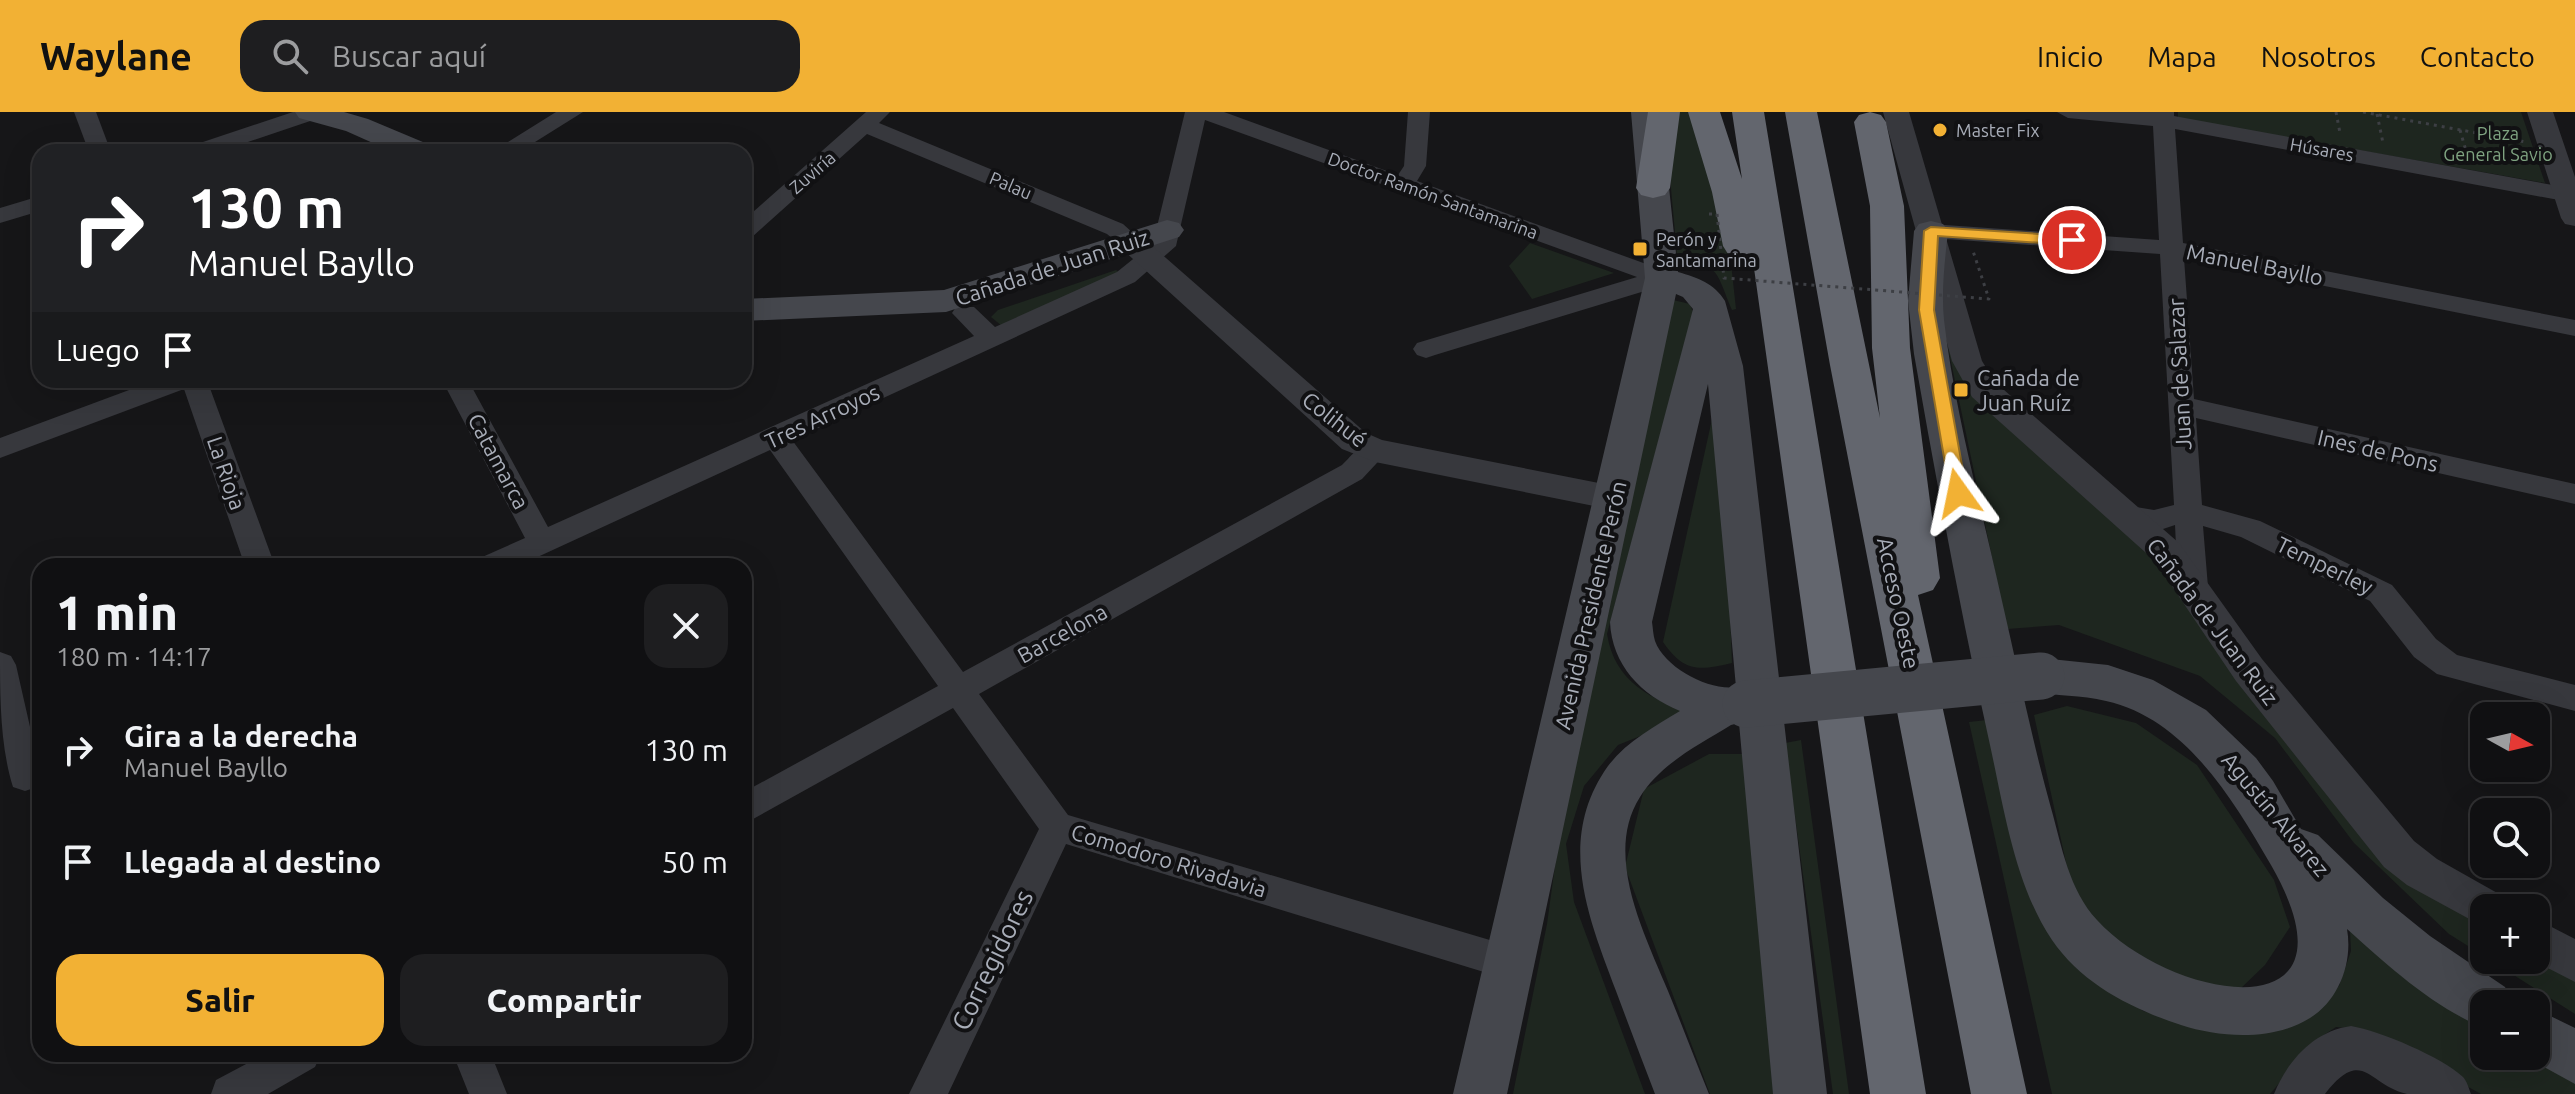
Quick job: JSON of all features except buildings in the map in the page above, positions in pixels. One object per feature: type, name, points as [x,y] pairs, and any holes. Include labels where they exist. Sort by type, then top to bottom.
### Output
[{"type":"highway","points":[[1653,188],[1664,112]]},
{"type":"highway","points":[[1704,112],[1729,192],[1742,260],[1799,452]]},
{"type":"highway","points":[[1748,112],[1898,1094]]},
{"type":"highway","name":"Acceso Oeste","points":[[1801,112],[1849,365],[1999,1094]]},
{"type":"highway","points":[[1869,115],[1887,206],[1888,305],[1910,490],[1940,800]]},
{"type":"main road","points":[[312,112],[357,125],[401,144]]},
{"type":"main road","points":[[364,112],[433,136],[440,144]]},
{"type":"main road","name":"Avenida Presidente Perón","points":[[1480,1094],[1614,498],[1661,263],[1646,112]]},
{"type":"main road","points":[[1931,231],[1926,310],[1952,463],[2013,750],[2052,889],[2079,936],[2130,977],[2184,1001],[2226,1011],[2247,1012],[2281,1005],[2305,991],[2321,967],[2324,939],[2319,914],[2308,887],[2240,772]]},
{"type":"main road","name":"Cañada de Juan Ruiz","points":[[752,310],[946,301],[1149,244]]},
{"type":"main road","name":"Cañada de Juan Ruiz","points":[[752,326],[911,321],[965,313],[1111,264],[1149,244]]},
{"type":"main road","points":[[1661,263],[1708,301],[1725,366],[1800,1094]]},
{"type":"main road","points":[[1709,308],[1631,622],[1631,637],[1635,651],[1650,670],[1676,687],[1734,706]]},
{"type":"main road","name":"Agustín Alvarez","points":[[1734,706],[2041,676],[2102,680],[2153,699],[2205,734],[2240,772],[2288,835],[2327,877],[2428,965],[2470,993]]},
{"type":"main road","points":[[1682,1094],[1612,912],[1604,873],[1604,839],[1611,806],[1632,772],[1666,744],[1734,706]]},
{"type":"main road","points":[[2550,1043],[2575,1058]]},
{"type":"street","points":[[85,112],[97,144]]},
{"type":"street","points":[[219,144],[312,112]]},
{"type":"street","points":[[517,144],[572,112]]},
{"type":"street","points":[[1149,244],[1196,112]]},
{"type":"street","name":"Doctor Ramón Santamarina","points":[[1204,112],[1403,185],[1661,263]]},
{"type":"street","points":[[1403,185],[1415,166],[1419,112]]},
{"type":"street","name":"Húsares","points":[[2068,112],[2163,116],[2473,177],[2572,203]]},
{"type":"street","points":[[2540,112],[2572,203]]},
{"type":"street","points":[[1869,115],[1931,231]]},
{"type":"street","name":"Juan de Salazar","points":[[2163,116],[2193,587]]},
{"type":"street","name":"Palau","points":[[872,118],[1149,244]]},
{"type":"street","name":"Zuviría","points":[[752,225],[872,118]]},
{"type":"street","points":[[0,216],[32,206]]},
{"type":"street","name":"Manuel Bayllo","points":[[1931,231],[2173,248],[2575,328]]},
{"type":"street","name":"Cañada de Juan Ruiz","points":[[1931,231],[1967,361],[1983,389],[2167,552],[2249,670],[2399,854],[2422,872],[2470,900]]},
{"type":"street","name":"Tres Arroyos","points":[[507,558],[1126,277],[1149,244]]},
{"type":"street","name":"Colihué","points":[[1149,244],[1354,441],[1375,450],[1614,498]]},
{"type":"street","points":[[1426,349],[1661,263]]},
{"type":"street","points":[[965,313],[992,338]]},
{"type":"street","points":[[0,448],[161,388]]},
{"type":"street","name":"La Rioja","points":[[197,388],[257,558]]},
{"type":"street","name":"Catamarca","points":[[459,388],[542,542]]},
{"type":"street","name":"Ines de Pons","points":[[2180,405],[2575,494]]},
{"type":"street","name":"Comodoro Rivadavia","points":[[776,438],[961,690],[1057,827],[1510,963]]},
{"type":"street","name":"Barcelona","points":[[752,805],[1352,472],[1375,450]]},
{"type":"street","points":[[2130,517],[2154,521],[2188,511]]},
{"type":"street","name":"Temperley","points":[[2188,511],[2250,529],[2366,583],[2392,605],[2425,648],[2448,665],[2575,698]]},
{"type":"street","points":[[0,665],[22,778]]},
{"type":"street","name":"Corregidores","points":[[928,1094],[1057,827]]},
{"type":"street","points":[[2550,947],[2575,962]]},
{"type":"street","points":[[2297,1094],[2323,1062],[2339,1050],[2351,1048],[2381,1057],[2448,1094]]},
{"type":"street","points":[[230,1094],[288,1062]]},
{"type":"street","points":[[475,1062],[488,1094]]},
{"type":"path","points":[[2363,112],[2550,146]]},
{"type":"path","points":[[2377,114],[2386,161]]},
{"type":"path","points":[[2460,130],[2473,177]]},
{"type":"path","points":[[1709,214],[1717,214],[1724,278],[1989,299],[1972,248]]},
{"type":"path","points":[[1661,263],[1711,245]]},
{"type":"green space","points":[[1671,112],[1691,112],[1729,245],[1736,309],[1732,310],[1715,272],[1702,263],[1677,255],[1668,155]]},
{"type":"green space","name":"Plaza General Savio","points":[[2178,112],[2521,112],[2545,183],[2178,118]]},
{"type":"green space","points":[[1530,243],[1614,273],[1532,299],[1509,266]]},
{"type":"green space","points":[[1116,270],[1120,273],[1002,326],[991,317],[998,310]]},
{"type":"green space","points":[[1673,300],[1690,304],[1693,312],[1607,634],[1611,651],[1626,676],[1662,702],[1692,715],[1618,745],[1584,786],[1566,844],[1574,902],[1645,1094],[1513,1094],[1547,924],[1565,793]]},
{"type":"green space","points":[[1942,319],[1960,372],[2146,536],[2370,834],[2470,903],[2470,947],[2449,934],[2354,843],[2275,738],[2200,676],[2059,625],[2007,629]]},
{"type":"green space","points":[[1714,410],[1722,411],[1732,663],[1701,668],[1685,664],[1663,642]]},
{"type":"green space","points":[[2067,706],[2136,723],[2197,765],[2274,880],[2290,927],[2265,965],[2240,989],[2188,982],[2100,932],[2070,881],[2034,715]]},
{"type":"green space","points":[[1987,720],[2069,958],[2143,1011],[2211,1029],[2289,1024],[2339,986],[2351,951],[2350,931],[2470,1020],[2470,1070],[2550,1070],[2550,1067],[2575,1082],[2575,1094],[2481,1094],[2365,1030],[2336,1027],[2315,1041],[2270,1094],[2052,1094],[1969,722]]},
{"type":"green space","points":[[1801,740],[1849,1094],[1833,1094],[1785,743]]},
{"type":"green space","points":[[1709,754],[1746,754],[1776,1094],[1710,1094],[1625,867],[1644,789]]},
{"type":"green space","points":[[2550,963],[2575,968],[2575,1014],[2550,998],[2550,990],[2537,990],[2512,974],[2550,974]]},
{"type":"place","name":"Master Fix","points":[[1940,130]]},
{"type":"place","name":"Perón y Santamarina","points":[[1640,249]]},
{"type":"place","name":"Cañada de Juan Ruíz","points":[[1961,390]]},
{"type":"route","points":[[1958,493],[1926,310],[1931,231],[2072,240]]}]
